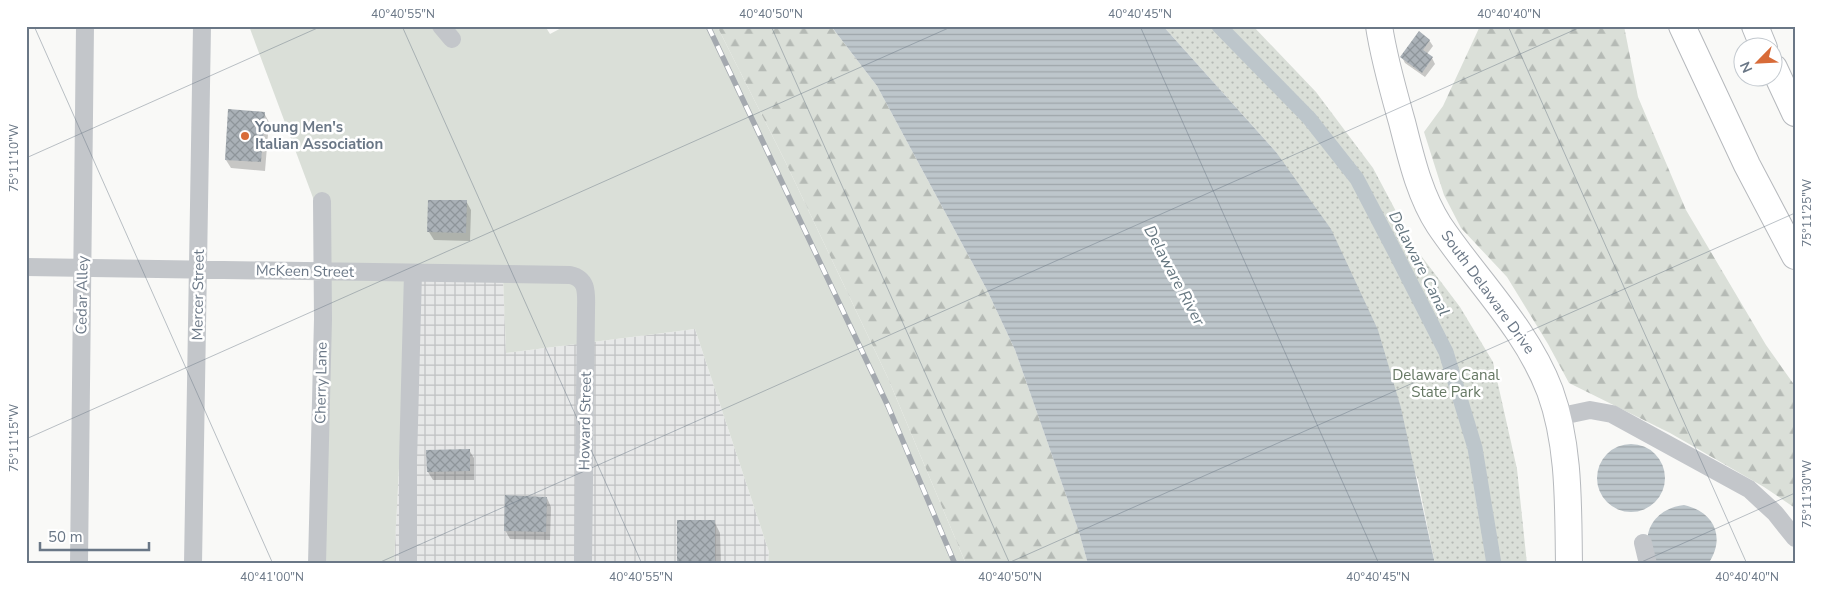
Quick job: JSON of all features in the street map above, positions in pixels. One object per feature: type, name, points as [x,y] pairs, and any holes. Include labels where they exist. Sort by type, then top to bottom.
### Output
[{"type":"highway","name":"South Delaware Drive","points":[[1379,26],[1390,80],[1412,161],[1424,196],[1438,224],[1524,340],[1544,377],[1557,417],[1566,468],[1569,564]]},
{"type":"highway","points":[[1682,26],[1747,165],[1795,256]]},
{"type":"highway","points":[[1754,26],[1759,38]]},
{"type":"highway","points":[[1783,88],[1795,113]]},
{"type":"street","name":"Cedar Alley","points":[[79,564],[85,26]]},
{"type":"street","name":"Mercer Street","points":[[193,564],[202,26]]},
{"type":"street","name":"Cherry Lane","points":[[318,564],[322,201]]},
{"type":"street","name":"McKeen Street","points":[[26,267],[570,275],[579,277],[581,280]]},
{"type":"street","points":[[408,564],[412,273]]},
{"type":"street","name":"Howard Street","points":[[581,280],[585,292],[586,311],[583,564]]},
{"type":"street","points":[[1557,417],[1590,410],[1612,414],[1749,489],[1775,513],[1795,538]]},
{"type":"street","points":[[1642,543],[1648,564]]},
{"type":"shaded area","points":[[409,276],[503,277],[506,353],[695,329],[769,552],[768,564],[394,564]]},
{"type":"green space","points":[[249,26],[545,26],[550,34],[565,26],[717,26],[785,161],[887,376],[966,564],[768,564],[769,552],[695,329],[506,353],[503,277],[409,276],[394,564],[322,564],[328,238]]},
{"type":"green space","points":[[717,26],[831,26],[877,86],[987,290],[1015,350],[1079,532],[1088,564],[966,564],[887,376],[785,161]]},
{"type":"green space","name":"Delaware Canal State Park","points":[[1163,26],[1253,26],[1316,92],[1373,168],[1416,249],[1460,307],[1493,362],[1517,469],[1527,564],[1435,564],[1418,480],[1276,152]]},
{"type":"green space","points":[[1480,26],[1624,26],[1638,97],[1686,210],[1766,345],[1795,386],[1795,508],[1764,487],[1670,433],[1569,383],[1548,344],[1507,277],[1461,228],[1444,195],[1424,132],[1443,106]]},
{"type":"water","name":"Delaware River","points":[[831,26],[1163,26],[1276,152],[1331,229],[1378,330],[1401,408],[1435,564],[1088,564],[1079,532],[1015,350],[987,290],[877,86]]},
{"type":"water","points":[[1624,444],[1638,444],[1650,449],[1660,459],[1665,471],[1665,485],[1660,497],[1650,507],[1638,512],[1624,512],[1612,507],[1602,497],[1597,485],[1597,471],[1602,459],[1612,449]]},
{"type":"water","points":[[1684,505],[1695,508],[1710,520],[1716,536],[1713,554],[1708,564],[1658,564],[1651,554],[1648,545],[1648,535],[1651,526],[1656,518],[1664,512],[1673,507]]},
{"type":"building","points":[[1419,31],[1430,40],[1423,50],[1433,57],[1422,73],[1400,57]]},
{"type":"building","name":"Young Men's Italian Association","points":[[228,109],[265,112],[261,162],[225,160]]},
{"type":"building","points":[[428,200],[467,200],[466,233],[427,232]]},
{"type":"building","points":[[470,449],[470,471],[427,472],[426,450]]},
{"type":"building","points":[[505,495],[547,497],[546,532],[504,531]]},
{"type":"building","points":[[677,520],[715,520],[715,564],[677,564]]},
{"type":"waterway","name":"Delaware Canal","points":[[1219,26],[1309,118],[1357,179],[1394,250],[1446,352],[1475,448],[1494,564]]},
{"type":"railway","points":[[708,26],[888,406],[955,564]]},
{"type":"place","name":"Young Men's Italian Association","points":[[245,136]]}]
